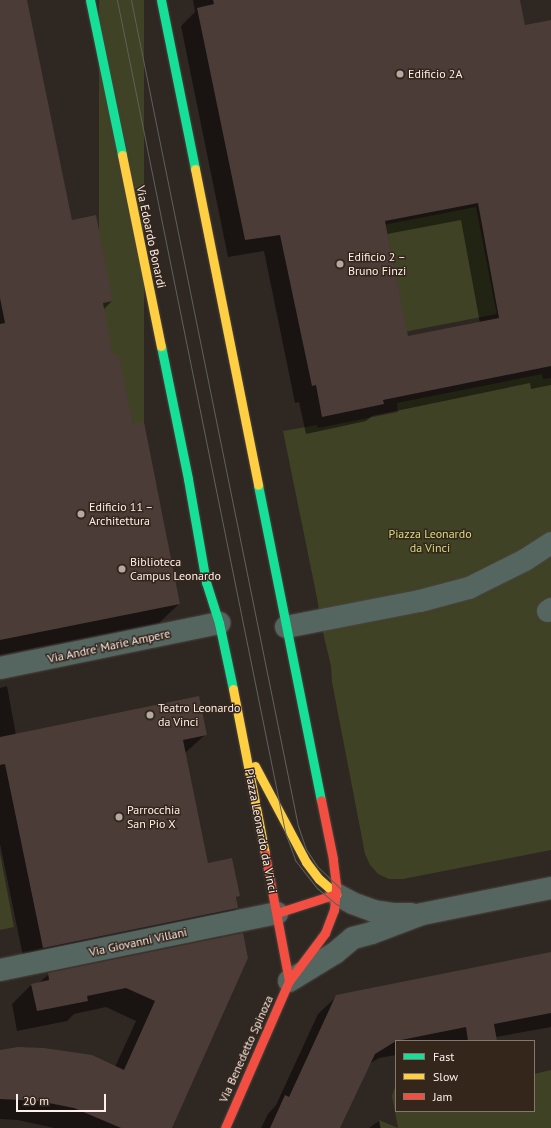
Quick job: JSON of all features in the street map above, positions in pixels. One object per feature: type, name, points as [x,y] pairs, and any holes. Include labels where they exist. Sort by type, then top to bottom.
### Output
[{"type":"street","name":"Via Edoardo Bonardi","points":[[90,0],[188,479]]},
{"type":"street","points":[[161,0],[333,859],[336,894],[333,917],[325,933],[289,981]]},
{"type":"street","name":"Piazza Leonardo da Vinci","points":[[188,479],[206,582],[219,624],[245,749],[289,981],[336,952],[353,938],[372,933],[422,914],[551,888]]},
{"type":"street","points":[[286,627],[420,601],[469,588],[525,560],[551,543]]},
{"type":"street","name":"Via Andre' Marie Ampere","points":[[0,668],[219,624]]},
{"type":"street","name":"Piazza Leonardo da Vinci","points":[[245,749],[306,862],[319,879],[336,894],[352,903],[374,911],[394,914],[422,914]]},
{"type":"street","points":[[276,912],[336,894]]},
{"type":"street","name":"Via Giovanni Villani","points":[[0,970],[276,912]]},
{"type":"street","name":"Via Benedetto Spinoza","points":[[225,1128],[289,981]]},
{"type":"green space","points":[[99,0],[144,0],[144,595],[99,595]]},
{"type":"green space","points":[[476,207],[497,314],[406,332],[386,225]]},
{"type":"green space","name":"Piazza Leonardo da Vinci","points":[[542,374],[543,379],[551,378],[551,850],[403,879],[389,879],[378,874],[370,865],[365,854],[332,682],[331,666],[320,620],[318,603],[283,431],[317,425],[318,428],[398,412],[397,403]]},
{"type":"green space","points":[[0,854],[14,927],[0,930]]},
{"type":"green space","points":[[551,1070],[551,1128],[398,1128],[395,1112],[535,1112],[535,1074]]},
{"type":"green space","points":[[395,1086],[395,1112],[392,1096]]},
{"type":"green space","points":[[379,1120],[398,1128],[381,1128]]},
{"type":"building","name":"Edificio 11 – Architettura","points":[[0,0],[27,0],[72,220],[96,215],[113,301],[103,303],[113,355],[119,354],[133,424],[144,422],[180,604],[0,640],[0,324],[5,323],[0,298]]},
{"type":"building","points":[[213,0],[520,0],[525,25],[551,20],[551,366],[383,400],[384,404],[322,417],[316,385],[312,386],[280,235],[245,240],[197,8],[214,4]],"holes":[[[478,203],[499,318],[408,336],[385,221]]]},
{"type":"building","points":[[199,696],[207,735],[183,740],[208,863],[232,858],[240,896],[236,897],[238,908],[43,948],[5,764],[0,765],[0,737]]},
{"type":"building","points":[[243,933],[248,958],[172,1128],[121,1128],[74,1108],[39,1101],[0,1099],[0,1050],[18,1047],[44,1048],[92,1055],[124,1070],[155,1001],[126,988],[87,996],[88,1001],[37,1011],[31,984],[49,980],[48,973]]},
{"type":"building","points":[[551,952],[551,1013],[494,1024],[497,1040],[468,1040],[466,1027],[395,1040],[395,1042],[375,1054],[340,1128],[270,1128],[285,1095],[289,1097],[336,995]]},
{"type":"tram line","points":[[117,0],[285,832],[295,860],[317,888],[336,904],[362,916],[389,922],[418,922],[551,895]]},
{"type":"tram line","points":[[131,0],[298,826],[306,849],[317,866],[341,889],[367,902],[395,908],[427,906],[551,881]]},
{"type":"traffic: fast","points":[[90,0],[122,155]]},
{"type":"traffic: fast","points":[[161,0],[195,169]]},
{"type":"traffic: fast","points":[[161,346],[188,479],[206,582],[219,623],[233,689]]},
{"type":"traffic: fast","points":[[258,485],[321,800]]},
{"type":"traffic: slow","points":[[122,155],[161,346]]},
{"type":"traffic: slow","points":[[195,169],[258,485]]},
{"type":"traffic: slow","points":[[233,689],[265,854]]},
{"type":"traffic: slow","points":[[255,766],[306,862],[319,879],[336,894]]},
{"type":"traffic: jam","points":[[225,1128],[289,981],[325,933],[334,910],[336,885],[333,859],[321,800]]},
{"type":"traffic: jam","points":[[265,854],[289,981]]},
{"type":"traffic: jam","points":[[277,913],[336,894]]},
{"type":"place","name":"Edificio 2A","points":[[400,74]]},
{"type":"place","name":"Edificio 2 – Bruno Finzi","points":[[340,264]]},
{"type":"place","name":"Edificio 11 – Architettura","points":[[81,514]]},
{"type":"place","name":"Biblioteca Campus Leonardo","points":[[122,569]]},
{"type":"place","name":"Teatro Leonardo da Vinci","points":[[150,715]]},
{"type":"place","name":"Parrocchia San Pio X","points":[[119,817]]}]
